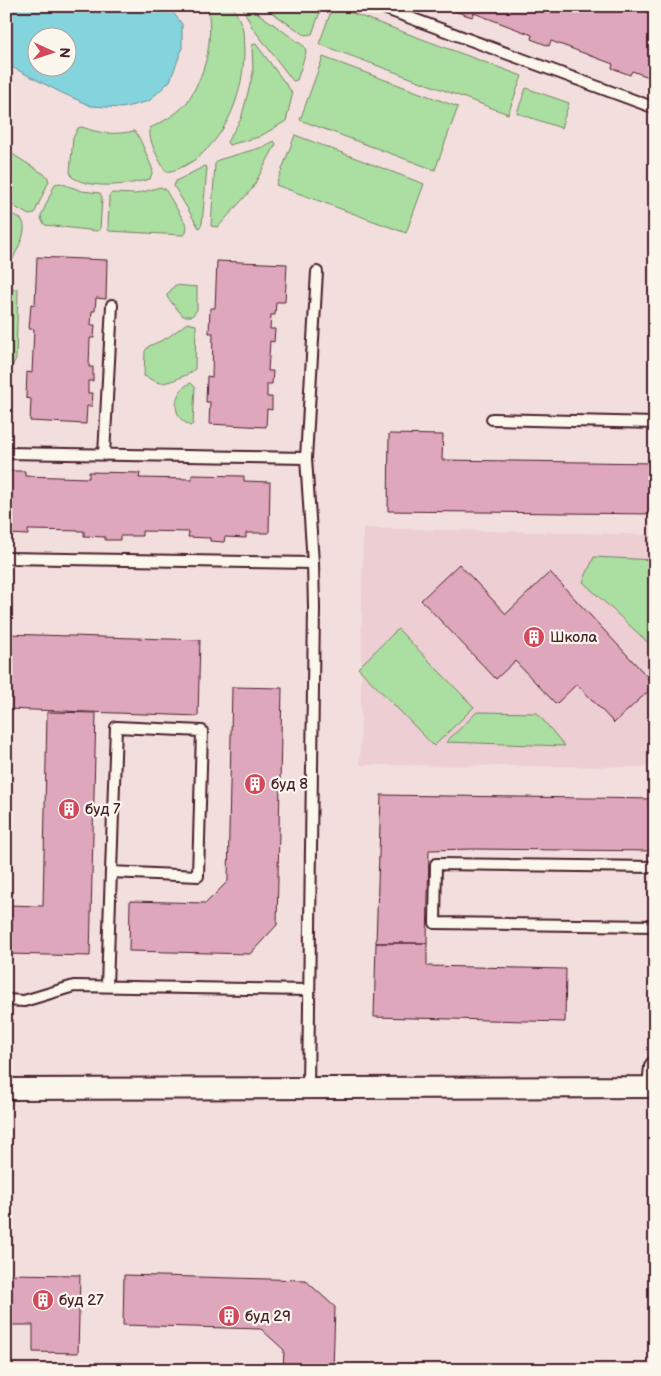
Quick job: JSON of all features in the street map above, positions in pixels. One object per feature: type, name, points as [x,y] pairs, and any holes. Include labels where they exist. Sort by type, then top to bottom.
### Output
[{"type":"street","points":[[6,1089],[654,1087],[655,1067]]},
{"type":"lane","points":[[378,6],[655,108]]},
{"type":"lane","points":[[308,1088],[313,563],[306,458],[317,272]]},
{"type":"lane","points":[[104,455],[112,305]]},
{"type":"lane","points":[[492,420],[655,423]]},
{"type":"lane","points":[[6,453],[306,458]]},
{"type":"lane","points":[[6,558],[313,563]]},
{"type":"lane","points":[[106,986],[110,872],[116,726],[202,732],[198,876],[110,872]]},
{"type":"lane","points":[[655,867],[436,864],[435,923],[655,926]]},
{"type":"lane","points":[[6,1000],[24,1001],[74,986],[309,990]]},
{"type":"shaded area","points":[[363,528],[655,535],[655,767],[360,765]]},
{"type":"green space","points":[[208,6],[233,6],[243,31],[243,65],[238,96],[226,124],[208,149],[185,166],[173,171],[165,171],[152,145],[150,128],[169,118],[185,105],[198,82],[208,50],[210,29]]},
{"type":"green space","points":[[242,6],[248,6],[305,47],[306,52],[297,80],[293,81],[252,27]]},
{"type":"green space","points":[[262,6],[322,6],[312,34],[305,35]]},
{"type":"green space","points":[[333,6],[522,76],[508,114],[319,44]]},
{"type":"green space","points":[[256,44],[291,91],[292,96],[286,121],[259,137],[229,145],[227,142],[241,119],[253,73],[252,45]]},
{"type":"green space","points":[[323,57],[458,107],[435,170],[300,120]]},
{"type":"green space","points":[[526,88],[569,103],[561,128],[517,113]]},
{"type":"green space","points":[[82,127],[108,133],[134,131],[142,143],[153,170],[150,179],[132,183],[100,185],[90,184],[72,177],[70,172],[73,138],[78,128]]},
{"type":"green space","points":[[295,135],[424,184],[406,233],[276,185]]},
{"type":"green space","points":[[274,141],[276,144],[252,189],[218,227],[211,226],[215,164],[218,160],[263,147]]},
{"type":"green space","points":[[6,150],[47,176],[49,181],[34,214],[29,215],[6,202]]},
{"type":"green space","points":[[205,166],[207,168],[202,224],[199,228],[174,186],[176,181]]},
{"type":"green space","points":[[60,183],[82,191],[100,193],[102,197],[100,230],[45,225],[41,216],[55,184]]},
{"type":"green space","points":[[160,187],[165,189],[187,226],[186,233],[183,235],[109,231],[109,196],[112,193],[136,194]]},
{"type":"green space","points":[[6,211],[21,219],[24,228],[22,239],[13,259],[6,261]]},
{"type":"green space","points":[[175,285],[197,287],[197,310],[192,316],[183,316],[167,297]]},
{"type":"green space","points":[[12,289],[18,289],[16,359],[11,368],[6,371],[6,293]]},
{"type":"green space","points":[[187,323],[196,325],[195,369],[184,376],[163,383],[144,376],[145,351],[149,346],[167,338]]},
{"type":"green space","points":[[191,383],[195,387],[193,424],[190,426],[180,418],[176,403],[182,389]]},
{"type":"green space","points":[[594,557],[655,560],[655,649],[583,582]]},
{"type":"green space","points":[[398,629],[474,707],[434,746],[358,668]]},
{"type":"green space","points":[[477,712],[537,713],[565,746],[446,742]]},
{"type":"water","points":[[6,6],[168,6],[182,24],[182,49],[170,81],[149,101],[122,108],[91,106],[33,78],[78,78],[78,28],[28,28],[28,75],[6,64]]},
{"type":"building","points":[[454,6],[630,6],[655,15],[655,79],[632,71],[630,75],[612,68],[613,64],[551,41],[549,46],[531,39],[532,35],[474,13],[472,17],[454,11]]},
{"type":"building","points":[[37,257],[107,260],[106,299],[96,298],[95,311],[92,311],[91,325],[95,325],[94,338],[90,338],[89,367],[93,367],[93,381],[88,381],[88,393],[93,393],[92,406],[87,406],[86,424],[30,421],[31,399],[26,398],[27,372],[32,373],[34,329],[29,329],[31,304],[35,305]]},
{"type":"building","points":[[217,261],[287,264],[285,302],[276,302],[275,315],[271,315],[270,329],[275,329],[274,342],[270,341],[268,371],[273,371],[272,384],[267,384],[267,397],[272,397],[272,410],[267,409],[266,427],[209,424],[210,402],[206,402],[207,376],[212,377],[213,333],[209,333],[210,308],[215,308]]},
{"type":"building","points":[[389,434],[443,435],[442,460],[655,463],[655,514],[388,511]]},
{"type":"building","points":[[6,471],[25,471],[25,476],[89,478],[89,472],[140,473],[139,478],[192,479],[192,475],[244,476],[244,481],[270,482],[269,533],[246,533],[246,538],[225,537],[224,542],[210,541],[210,538],[188,537],[189,532],[142,531],[142,536],[120,536],[120,540],[105,540],[105,537],[84,536],[84,531],[28,530],[28,535],[7,534],[6,539]]},
{"type":"building","name":"Школа","points":[[459,564],[506,614],[550,572],[655,685],[614,723],[577,684],[556,704],[515,661],[496,679],[421,600]]},
{"type":"building","points":[[6,634],[200,640],[198,716],[6,709]]},
{"type":"building","name":"буд 8","points":[[232,687],[282,688],[277,925],[250,954],[129,951],[130,901],[206,903],[228,881]]},
{"type":"building","name":"буд 7","points":[[47,712],[96,713],[90,956],[6,954],[6,905],[43,906]]},
{"type":"building","points":[[381,795],[655,799],[655,851],[429,850],[427,943],[376,943]]},
{"type":"building","points":[[376,943],[427,943],[427,966],[566,969],[565,1022],[374,1017]]},
{"type":"building","name":"буд 27","points":[[6,1274],[80,1275],[78,1353],[33,1352],[33,1325],[6,1325]]},
{"type":"building","name":"буд 29","points":[[124,1275],[305,1280],[335,1307],[333,1370],[283,1370],[284,1350],[261,1329],[123,1325]]},
{"type":"place","name":"Школа","points":[[534,637]]},
{"type":"place","name":"буд 8","points":[[255,784]]},
{"type":"place","name":"буд 7","points":[[69,809]]},
{"type":"place","name":"буд 27","points":[[43,1300]]},
{"type":"place","name":"буд 29","points":[[229,1316]]}]
